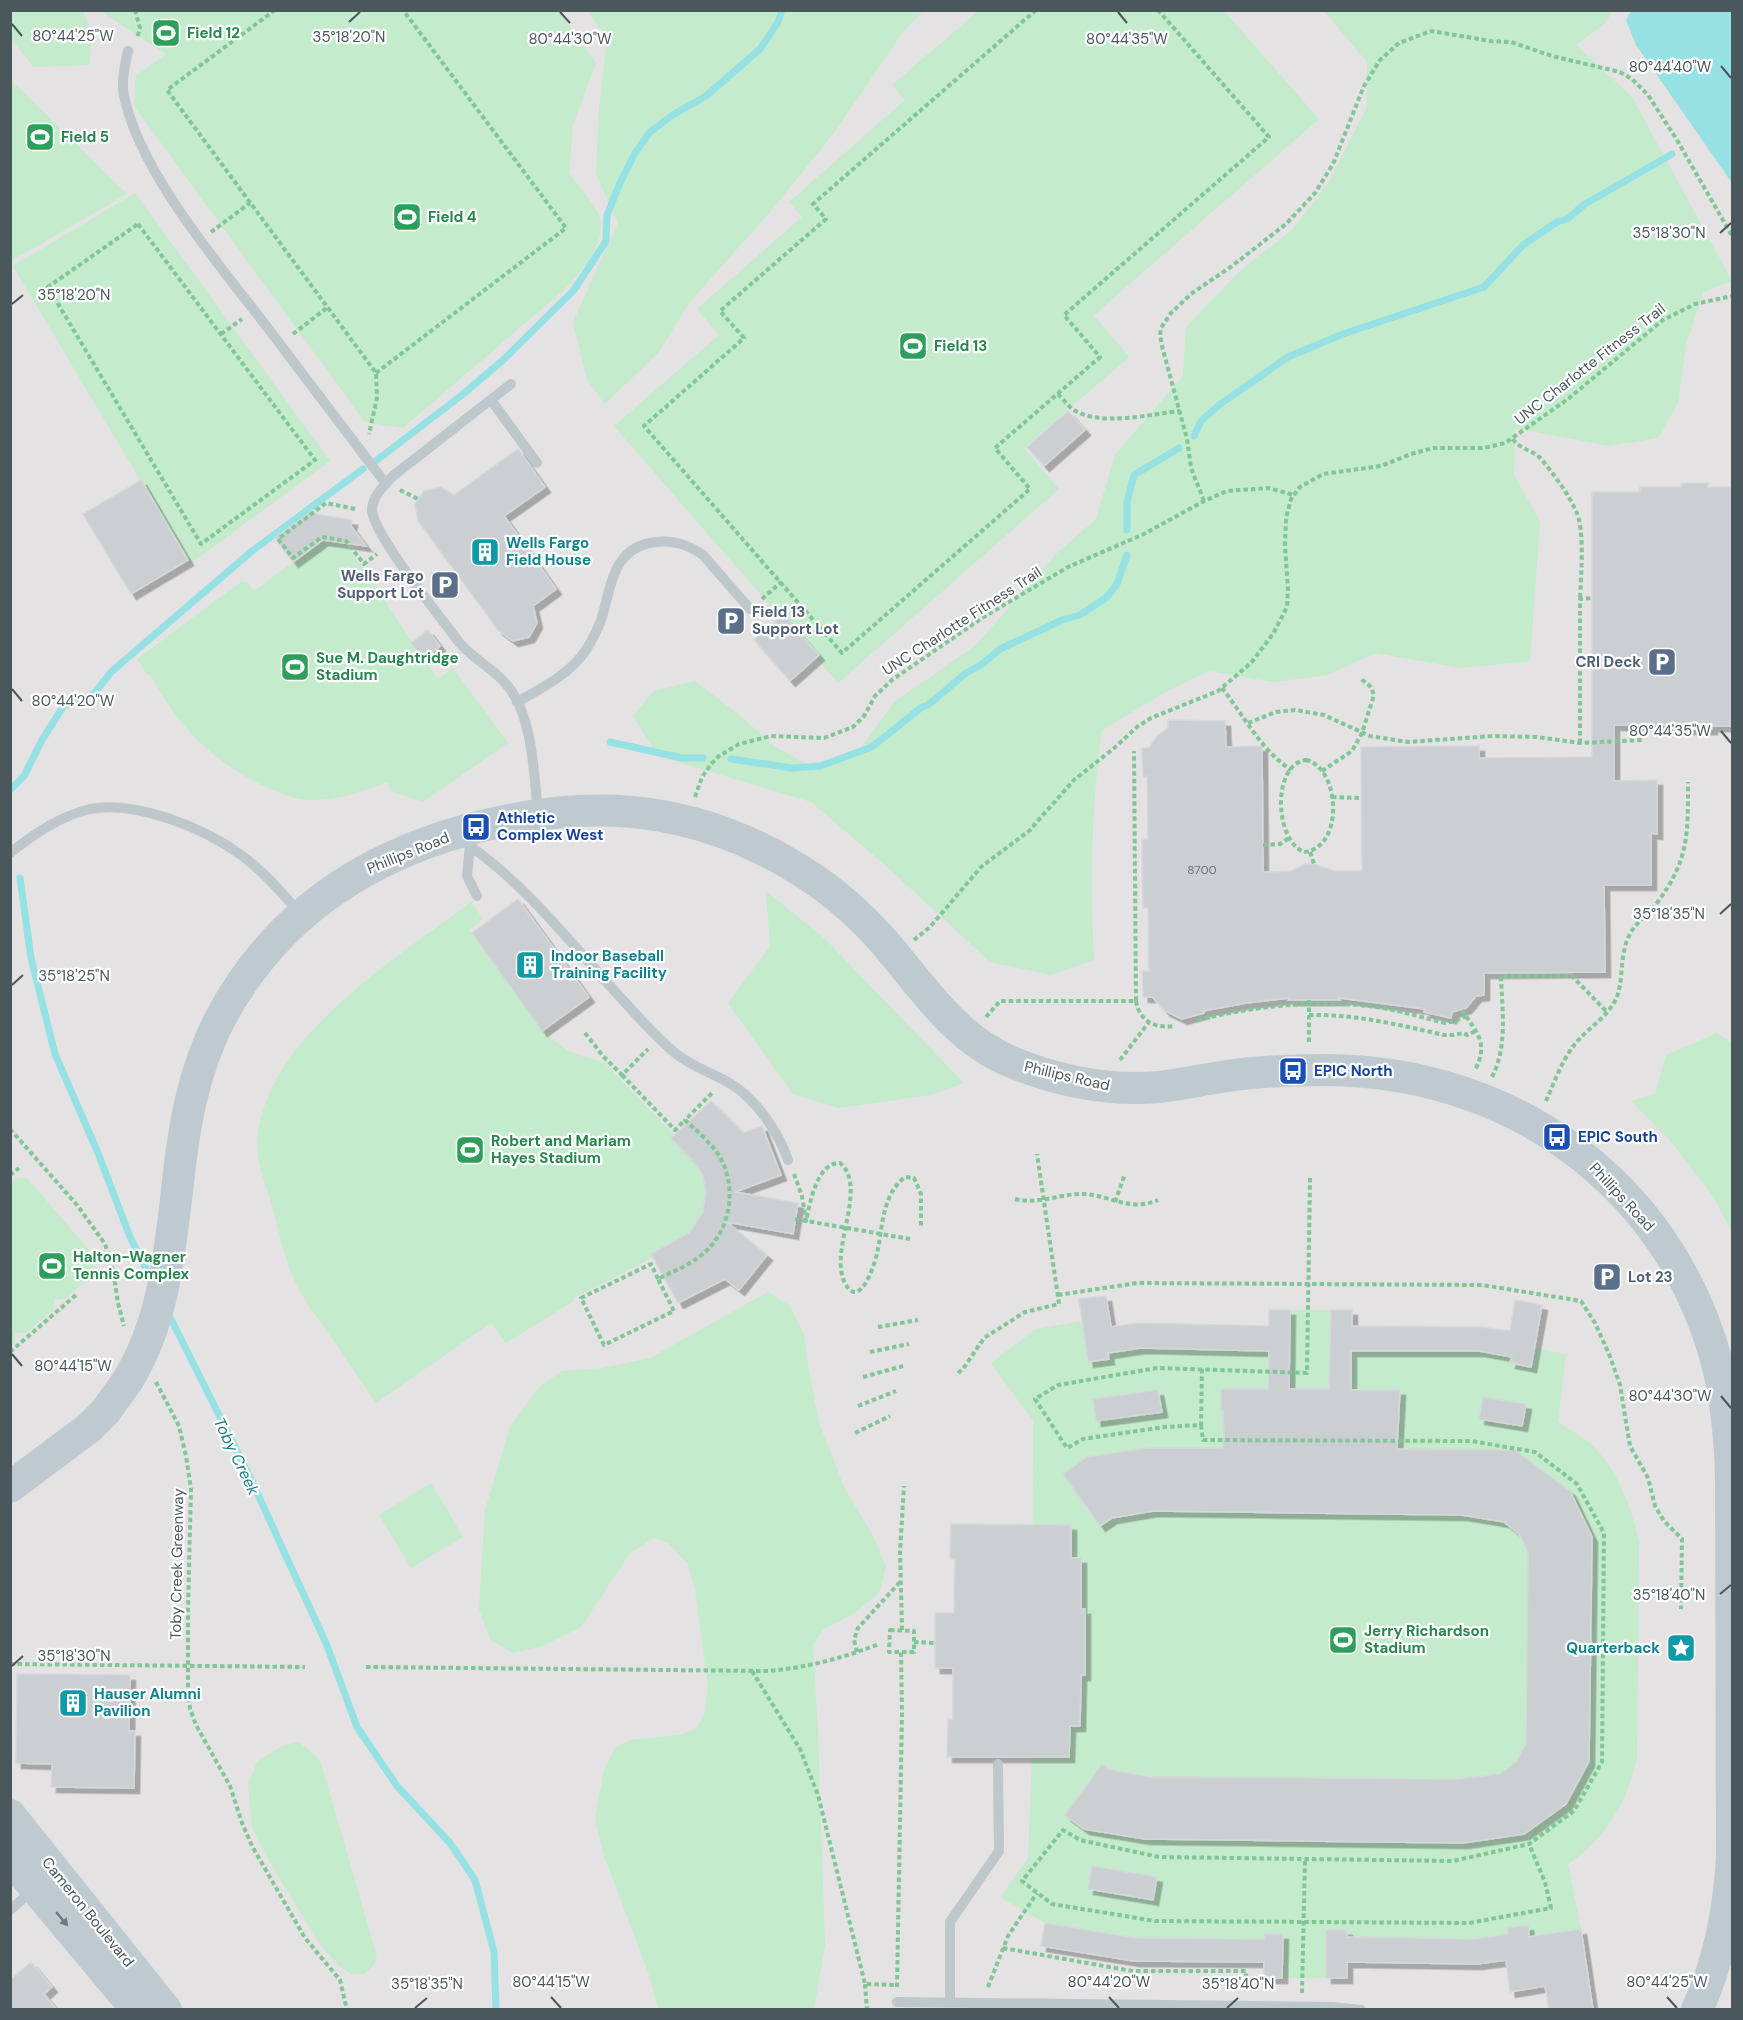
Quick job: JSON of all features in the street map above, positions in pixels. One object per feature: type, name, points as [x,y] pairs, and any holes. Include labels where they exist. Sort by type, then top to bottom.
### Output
[{"type":"street","name":"Phillips Road","points":[[10,1487],[89,1428],[140,1378],[145,1349],[160,1304],[187,1113],[201,1062],[219,1020],[246,977],[269,948],[301,915],[345,882],[384,860],[442,837],[468,838],[504,820],[558,811],[606,810],[663,816],[715,830],[777,857],[820,883],[853,910],[882,940],[934,1005],[958,1028],[995,1054],[1037,1072],[1094,1084],[1140,1088],[1248,1073],[1293,1071],[1354,1071],[1420,1079],[1480,1098],[1534,1124],[1573,1149],[1619,1190],[1659,1237],[1697,1306],[1718,1365],[1730,1440],[1732,1867],[1726,1920],[1719,1949],[1697,2010]]},
{"type":"street","name":"Cameron Boulevard","points":[[10,1815],[45,1880],[137,2010]]},
{"type":"street","name":"Cameron Boulevard","points":[[10,1858],[45,1880],[166,2010]]},
{"type":"lane","points":[[128,51],[122,84],[124,96],[137,135],[171,197],[386,484]]},
{"type":"lane","points":[[511,384],[401,468],[378,494],[373,506],[374,518],[381,535],[462,647],[507,685],[517,702],[531,750],[538,814]]},
{"type":"lane","points":[[491,400],[537,463]]},
{"type":"lane","points":[[517,702],[551,682],[586,650],[602,619],[613,574],[625,557],[641,546],[651,543],[675,542],[695,549],[703,555],[750,609]]},
{"type":"lane","points":[[10,853],[47,827],[75,814],[100,808],[133,809],[168,819],[229,848],[264,874],[301,915]]},
{"type":"lane","points":[[468,838],[467,876],[477,896]]},
{"type":"lane","points":[[468,838],[506,874],[675,1053],[725,1081],[743,1094],[772,1126],[789,1160]]},
{"type":"lane","points":[[950,2003],[950,1922],[999,1851],[998,1764]]},
{"type":"lane","points":[[10,1910],[45,1880]]},
{"type":"lane","points":[[897,2002],[1361,2010]]},
{"type":"path","points":[[128,51],[140,33],[135,10]]},
{"type":"path","points":[[275,10],[167,90],[376,373],[376,398],[372,423]]},
{"type":"path","points":[[376,373],[566,228],[403,10]]},
{"type":"path","points":[[1036,10],[813,204],[826,219],[720,311],[744,338],[644,426],[842,653],[1030,489],[995,448],[1100,357],[1064,315],[1269,137],[1158,10]]},
{"type":"path","points":[[1204,501],[1191,468],[1188,439],[1160,335],[1165,320],[1191,294],[1269,238],[1302,209],[1315,194],[1333,164],[1364,86],[1380,60],[1399,43],[1423,33],[1440,32],[1490,41],[1511,42],[1552,56],[1626,75],[1648,95],[1664,119],[1732,236]]},
{"type":"path","points":[[201,239],[250,203]]},
{"type":"path","points":[[138,224],[221,334],[315,460],[201,544],[48,287],[138,224]]},
{"type":"path","name":"UNC Charlotte Fitness Trail","points":[[695,798],[707,770],[726,751],[739,744],[771,736],[818,739],[843,733],[859,722],[875,696],[892,680],[982,618],[1068,567],[1144,534],[1204,501],[1227,491],[1239,489],[1269,488],[1294,495],[1305,483],[1323,474],[1381,466],[1433,448],[1497,446],[1513,439],[1568,399],[1663,320],[1695,304],[1732,296]]},
{"type":"path","points":[[280,343],[328,307]]},
{"type":"path","points":[[221,334],[254,310]]},
{"type":"path","points":[[1058,394],[1072,409],[1084,415],[1106,419],[1180,411]]},
{"type":"path","points":[[1513,439],[1517,445],[1540,458],[1577,512],[1580,525],[1580,743]]},
{"type":"path","points":[[913,940],[930,927],[981,867],[1029,831],[1074,780],[1137,727],[1151,718],[1222,688],[1245,670],[1261,651],[1287,607],[1285,528],[1288,508],[1294,495]]},
{"type":"path","points":[[355,509],[326,503],[278,539],[293,558],[322,537],[346,541],[364,564],[377,554]]},
{"type":"path","points":[[436,591],[452,580]]},
{"type":"path","points":[[750,609],[781,582]]},
{"type":"path","points":[[1580,599],[1592,598]]},
{"type":"path","points":[[1322,771],[1352,751],[1362,733],[1374,695],[1371,687],[1360,678]]},
{"type":"path","points":[[1222,688],[1275,758],[1291,770]]},
{"type":"path","points":[[1248,723],[1276,712],[1295,710],[1324,715],[1362,733],[1381,739],[1408,742],[1478,736],[1523,736],[1580,743],[1642,740]]},
{"type":"path","points":[[1134,751],[1136,1001],[1138,1008],[1149,1022],[1156,1026],[1174,1026]]},
{"type":"path","points":[[1306,760],[1316,764],[1322,771],[1332,797],[1333,819],[1329,835],[1310,852],[1300,851],[1289,838],[1281,816],[1281,799],[1285,784],[1291,770],[1300,761],[1306,760]]},
{"type":"path","points":[[1545,1103],[1575,1044],[1608,1012],[1616,1000],[1622,962],[1630,934],[1655,906],[1672,881],[1688,833],[1688,782]]},
{"type":"path","points":[[1332,797],[1362,798]]},
{"type":"path","points":[[1263,844],[1280,844],[1289,838]]},
{"type":"path","points":[[1310,852],[1314,864]]},
{"type":"path","points":[[1491,1077],[1498,1064],[1502,1045],[1502,976],[1572,976],[1608,1012]]},
{"type":"path","points":[[985,1018],[1000,1001],[1136,1001]]},
{"type":"path","points":[[1309,1002],[1309,1048]]},
{"type":"path","points":[[1197,1020],[1263,1006],[1309,1002],[1376,1007],[1445,1023],[1466,1016]]},
{"type":"path","points":[[1462,1010],[1476,1031],[1483,1047],[1475,1070]]},
{"type":"path","points":[[1309,1015],[1374,1019],[1444,1035],[1464,1033],[1467,1035],[1476,1031]]},
{"type":"path","points":[[1119,1065],[1149,1022]]},
{"type":"path","points":[[585,1033],[603,1056],[675,1130],[725,1081]]},
{"type":"path","points":[[622,1075],[659,1038]]},
{"type":"path","points":[[658,1279],[689,1264],[708,1249],[722,1230],[729,1206],[729,1183],[722,1161],[716,1151],[686,1120]]},
{"type":"path","points":[[10,1129],[77,1205],[105,1244],[113,1270],[120,1314],[130,1335]]},
{"type":"path","points":[[958,1373],[984,1338],[1025,1312],[1059,1304],[1037,1154]]},
{"type":"path","points":[[789,1160],[802,1196],[806,1221]]},
{"type":"path","points":[[806,1221],[821,1176],[829,1165],[838,1163],[844,1166],[850,1183],[850,1197],[840,1267],[843,1280],[852,1290],[860,1289],[872,1272],[890,1194],[908,1176],[915,1180],[920,1190],[921,1228]]},
{"type":"path","points":[[10,1175],[19,1168]]},
{"type":"path","points":[[1115,1202],[1125,1174]]},
{"type":"path","points":[[1201,1425],[1164,1427],[1083,1439],[1067,1448],[1035,1399],[1058,1385],[1157,1368],[1307,1373],[1310,1178]]},
{"type":"path","points":[[1015,1199],[1044,1200],[1084,1194],[1115,1202],[1140,1205],[1158,1200]]},
{"type":"path","points":[[795,1219],[910,1239]]},
{"type":"path","points":[[651,1263],[658,1279],[674,1311],[604,1345],[581,1298],[651,1263]]},
{"type":"path","points":[[1058,1295],[1137,1283],[1482,1285],[1581,1302],[1595,1323],[1609,1354],[1620,1385],[1630,1446],[1648,1478],[1655,1506],[1664,1521],[1682,1539],[1681,1609]]},
{"type":"path","points":[[10,1352],[76,1295]]},
{"type":"path","points":[[878,1327],[918,1320]]},
{"type":"path","points":[[870,1352],[909,1344]]},
{"type":"path","points":[[863,1377],[903,1366]]},
{"type":"path","points":[[1202,1370],[1203,1440],[1471,1441],[1535,1452],[1577,1484],[1604,1533],[1602,1762],[1574,1811],[1530,1844],[1453,1860],[1159,1857],[1080,1840],[1063,1830],[1022,1881],[1052,1904],[1155,1921],[1469,1923],[1551,1908],[1545,1882],[1530,1844]]},
{"type":"path","name":"Toby Creek Greenway","points":[[140,1378],[179,1426],[189,1471],[192,1509],[188,1609],[190,1709],[196,1725],[230,1786],[245,1834],[305,1938],[340,1980],[347,2010]]},
{"type":"path","points":[[858,1406],[896,1391]]},
{"type":"path","points":[[855,1433],[890,1416]]},
{"type":"path","points":[[902,1630],[904,1486]]},
{"type":"path","points":[[857,1652],[855,1640],[858,1628],[901,1581]]},
{"type":"path","points":[[890,1630],[902,1630],[914,1631],[914,1652],[889,1652],[890,1630]]},
{"type":"path","points":[[914,1642],[935,1643]]},
{"type":"path","points":[[366,1667],[788,1670],[831,1660],[879,1644]]},
{"type":"path","points":[[1603,1648],[1656,1648]]},
{"type":"path","points":[[897,2002],[901,1652]]},
{"type":"path","points":[[10,1664],[305,1667]]},
{"type":"path","points":[[752,1671],[800,1749],[818,1794],[865,1984],[867,2010]]},
{"type":"path","points":[[1302,2008],[1305,1859]]},
{"type":"path","points":[[988,1988],[1008,1936],[1037,1893]]},
{"type":"path","points":[[1003,1948],[1132,1971],[1246,1971],[1246,1991]]},
{"type":"path","points":[[865,1984],[909,1985]]},
{"type":"shaded area","points":[[11,11],[1732,11],[1732,2009],[11,2009]]},
{"type":"green space","points":[[10,11],[83,11],[92,36],[89,65],[34,67],[11,39]]},
{"type":"green space","name":"Field 4","points":[[100,11],[559,11],[596,63],[573,125],[569,173],[597,211],[601,221],[598,243],[586,264],[565,289],[403,428],[365,422],[134,106],[136,76],[166,54]]},
{"type":"green space","points":[[587,11],[923,11],[903,32],[833,134],[771,211],[689,303],[659,352],[605,404],[587,380],[573,322],[618,223],[596,174],[599,108],[607,38]]},
{"type":"green space","name":"Field 13","points":[[978,11],[1224,11],[1319,119],[1094,315],[1129,357],[1024,448],[1059,489],[838,683],[816,658],[818,655],[783,615],[780,617],[614,426],[719,335],[697,309],[802,217],[789,202],[905,100],[892,85]]},
{"type":"green space","points":[[1324,11],[1613,11],[1605,23],[1576,45],[1632,97],[1732,281],[1703,292],[1686,345],[1678,403],[1658,438],[1609,446],[1515,428],[1514,475],[1540,521],[1530,661],[1461,668],[1375,653],[1328,675],[1274,682],[1209,671],[1162,694],[1102,730],[1092,845],[1094,960],[1051,975],[990,962],[884,864],[811,802],[658,756],[633,716],[654,691],[695,681],[742,717],[774,746],[813,768],[855,756],[894,702],[975,646],[1056,554],[1096,519],[1115,455],[1183,376],[1186,327],[1242,269],[1291,231],[1329,182],[1367,107],[1367,62]]},
{"type":"green space","name":"Field 5","points":[[11,80],[127,194],[10,261]]},
{"type":"green space","points":[[135,193],[330,461],[190,564],[13,266]]},
{"type":"green space","name":"Sue M. Daughtridge Stadium","points":[[323,540],[344,543],[438,679],[453,668],[508,743],[423,802],[391,791],[388,782],[360,792],[322,800],[292,797],[260,784],[226,764],[196,739],[172,710],[151,676],[147,674],[137,659],[242,581],[248,583],[254,591]]},
{"type":"green space","points":[[766,891],[825,939],[964,1083],[931,1095],[839,1108],[793,1094],[728,1003],[770,946]]},
{"type":"green space","name":"Robert and Mariam Hayes Stadium","points":[[471,902],[483,919],[470,930],[542,1031],[568,1051],[605,1063],[674,1135],[671,1138],[698,1166],[705,1184],[706,1199],[699,1220],[690,1232],[659,1253],[573,1298],[574,1301],[506,1343],[491,1323],[376,1403],[308,1305],[290,1271],[261,1171],[258,1133],[268,1097],[287,1063],[312,1031],[374,974]]},
{"type":"green space","points":[[1717,1033],[1732,1043],[1732,1232],[1713,1196],[1669,1139],[1631,1101],[1655,1094],[1666,1055]]},
{"type":"green space","name":"Halton-Wagner Tennis Complex","points":[[16,1178],[27,1178],[95,1257],[93,1275],[65,1299],[54,1299],[54,1309],[26,1333],[15,1333],[15,1343],[11,1347],[10,1183]]},
{"type":"green space","points":[[768,1292],[790,1306],[804,1335],[819,1423],[845,1489],[872,1534],[886,1567],[879,1593],[856,1612],[823,1630],[813,1645],[825,1945],[814,2009],[658,2009],[649,1975],[604,1856],[595,1819],[604,1770],[614,1749],[629,1740],[679,1735],[695,1729],[704,1716],[708,1687],[695,1590],[688,1564],[668,1543],[654,1538],[630,1553],[581,1627],[543,1646],[513,1653],[490,1639],[479,1609],[485,1510],[510,1427],[539,1387],[562,1371],[602,1368],[650,1358]]},
{"type":"green space","name":"Jerry Richardson Stadium","points":[[1290,1310],[1331,1310],[1330,1356],[1351,1357],[1351,1351],[1479,1351],[1512,1357],[1511,1363],[1531,1367],[1534,1348],[1566,1354],[1558,1422],[1586,1440],[1606,1461],[1627,1501],[1639,1543],[1637,1758],[1628,1789],[1613,1818],[1593,1843],[1568,1864],[1581,1929],[1529,1937],[1527,1925],[1507,1928],[1508,1934],[1475,1939],[1347,1937],[1347,1930],[1326,1978],[1282,1978],[1282,1934],[1264,1934],[1264,1939],[1136,1938],[1045,1923],[1000,1897],[1028,1858],[1032,1757],[1033,1421],[991,1363],[1036,1329],[1082,1321],[1088,1362],[1109,1359],[1108,1353],[1141,1348],[1269,1351],[1269,1358],[1289,1358]]},
{"type":"green space","points":[[431,1483],[463,1537],[411,1568],[379,1515]]},
{"type":"green space","points":[[299,1742],[320,1760],[377,1957],[373,1966],[364,1974],[351,1974],[339,1966],[319,1943],[252,1828],[248,1785],[257,1762],[282,1746]]},
{"type":"water","points":[[1631,11],[1732,11],[1732,183],[1636,45],[1626,20]]},
{"type":"building","points":[[1068,411],[1085,430],[1044,466],[1027,447]]},
{"type":"building","name":"Wells Fargo Field House","points":[[518,449],[545,487],[504,516],[556,589],[533,606],[537,623],[529,637],[513,641],[498,630],[418,521],[415,504],[424,491],[440,487],[454,495]]},
{"type":"building","points":[[141,480],[188,560],[131,594],[83,514]]},
{"type":"building","points":[[1681,483],[1708,483],[1708,487],[1732,487],[1732,726],[1712,726],[1712,729],[1679,729],[1679,725],[1614,725],[1614,781],[1657,780],[1657,834],[1651,833],[1651,885],[1604,885],[1605,972],[1484,973],[1484,995],[1476,996],[1466,1008],[1452,1012],[1451,1018],[1424,1012],[1425,1009],[1339,998],[1340,1000],[1288,1000],[1289,998],[1203,1011],[1204,1013],[1182,1019],[1165,1011],[1152,997],[1143,997],[1142,971],[1149,971],[1148,908],[1143,908],[1142,839],[1148,839],[1147,776],[1143,777],[1142,748],[1149,748],[1157,736],[1168,728],[1168,720],[1225,721],[1226,747],[1262,746],[1263,872],[1291,871],[1305,864],[1314,864],[1335,871],[1362,871],[1361,747],[1479,746],[1479,758],[1592,757],[1592,492],[1640,492],[1640,487],[1681,487]]},
{"type":"building","points":[[313,510],[316,514],[352,520],[351,526],[366,546],[323,540],[293,562],[275,538]]},
{"type":"building","points":[[783,615],[819,655],[790,681],[754,640]]},
{"type":"building","points":[[428,630],[440,646],[423,659],[411,643]]},
{"type":"building","name":"Indoor Baseball Training Facility","points":[[518,899],[589,997],[542,1031],[472,933]]},
{"type":"building","points":[[711,1101],[743,1133],[762,1126],[781,1175],[735,1192],[798,1203],[793,1234],[727,1222],[767,1255],[739,1290],[725,1279],[678,1303],[651,1254],[689,1233],[703,1212],[706,1192],[703,1175],[697,1165],[671,1138]]},
{"type":"building","points":[[1106,1296],[1111,1327],[1139,1323],[1269,1326],[1269,1310],[1290,1310],[1289,1389],[1329,1389],[1331,1310],[1352,1310],[1352,1326],[1481,1327],[1510,1331],[1515,1300],[1542,1305],[1531,1367],[1510,1363],[1512,1357],[1479,1351],[1351,1351],[1351,1390],[1400,1390],[1397,1449],[1515,1450],[1570,1491],[1592,1537],[1589,1761],[1566,1804],[1524,1834],[1463,1843],[1145,1839],[1084,1829],[1065,1815],[1102,1764],[1108,1769],[1150,1777],[1459,1779],[1500,1774],[1516,1762],[1526,1744],[1528,1552],[1519,1534],[1504,1522],[1462,1515],[1153,1511],[1112,1518],[1100,1526],[1063,1474],[1087,1457],[1148,1448],[1222,1448],[1224,1436],[1221,1389],[1268,1389],[1269,1351],[1141,1348],[1108,1353],[1109,1359],[1088,1362],[1079,1299]]},
{"type":"building","points":[[1158,1390],[1162,1412],[1096,1421],[1093,1399]]},
{"type":"building","points":[[1483,1397],[1526,1404],[1522,1426],[1479,1419]]},
{"type":"building","points":[[951,1524],[1071,1525],[1071,1558],[1081,1558],[1081,1609],[1085,1609],[1085,1675],[1081,1675],[1080,1726],[1070,1726],[1069,1757],[947,1757],[948,1719],[953,1720],[953,1668],[935,1668],[935,1613],[954,1613],[955,1559],[950,1559]]},
{"type":"building","name":"Hauser Alumni Pavilion","points":[[17,1674],[130,1675],[129,1731],[135,1731],[134,1788],[51,1787],[52,1764],[16,1763]]},
{"type":"building","points":[[1092,1866],[1157,1877],[1153,1900],[1088,1889]]},
{"type":"building","points":[[1045,1923],[1136,1938],[1264,1939],[1264,1934],[1283,1934],[1282,1978],[1264,1978],[1264,1962],[1134,1961],[1041,1946]]},
{"type":"building","points":[[1528,1925],[1529,1937],[1581,1929],[1593,2010],[1549,2010],[1545,1986],[1510,1992],[1506,1960],[1477,1964],[1347,1962],[1347,1978],[1326,1978],[1326,1930],[1347,1930],[1347,1937],[1475,1939],[1508,1934],[1507,1928]]},
{"type":"building","points":[[31,1962],[52,1987],[44,1994],[57,2010],[10,2010],[10,1980]]},
{"type":"waterway","points":[[377,460],[462,395],[503,360],[574,290],[606,241],[607,215],[635,153],[650,132],[674,114],[706,96],[760,49],[778,22],[782,10]]},
{"type":"waterway","points":[[1194,436],[1201,421],[1219,405],[1288,357],[1343,334],[1484,287],[1523,245],[1557,222],[1567,219],[1585,204],[1672,154]]},
{"type":"waterway","points":[[1127,530],[1127,502],[1134,475],[1179,448]]},
{"type":"waterway","points":[[10,790],[24,776],[42,740],[63,707],[94,694],[111,672],[252,551],[363,469]]},
{"type":"waterway","points":[[731,759],[792,768],[820,766],[872,747],[1000,649],[1062,620],[1080,615],[1107,597],[1117,584],[1127,555]]},
{"type":"waterway","points":[[610,742],[682,758],[703,758]]},
{"type":"waterway","name":"Toby Creek","points":[[20,878],[31,958],[55,1054],[98,1153],[130,1237],[153,1282]]},
{"type":"waterway","name":"Toby Creek","points":[[167,1311],[250,1477],[326,1643],[357,1727],[397,1786],[450,1843],[475,1880],[494,1952],[496,2010]]},
{"type":"place","name":"Field 12","points":[[166,33]]},
{"type":"place","name":"Field 5","points":[[40,137]]},
{"type":"place","name":"Field 4","points":[[407,217]]},
{"type":"place","name":"Field 13","points":[[913,346]]},
{"type":"place","name":"Wells Fargo Field House","points":[[485,552]]},
{"type":"place","name":"Wells Fargo Support Lot","points":[[445,585]]},
{"type":"place","name":"Field 13 Support Lot","points":[[731,621]]},
{"type":"place","name":"CRI Deck","points":[[1662,662]]},
{"type":"place","name":"Sue M. Daughtridge Stadium","points":[[295,667]]},
{"type":"place","name":"Athletic Complex West","points":[[476,827]]},
{"type":"place","name":"Indoor Baseball Training Facility","points":[[530,965]]},
{"type":"place","name":"EPIC North","points":[[1293,1071]]},
{"type":"place","name":"EPIC South","points":[[1557,1137]]},
{"type":"place","name":"Robert and Mariam Hayes Stadium","points":[[470,1150]]},
{"type":"place","name":"Halton-Wagner Tennis Complex","points":[[52,1266]]},
{"type":"place","name":"Lot 23","points":[[1607,1277]]},
{"type":"place","name":"Jerry Richardson Stadium","points":[[1343,1640]]},
{"type":"place","name":"Quarterback","points":[[1681,1648]]},
{"type":"place","name":"Hauser Alumni Pavilion","points":[[73,1703]]}]
